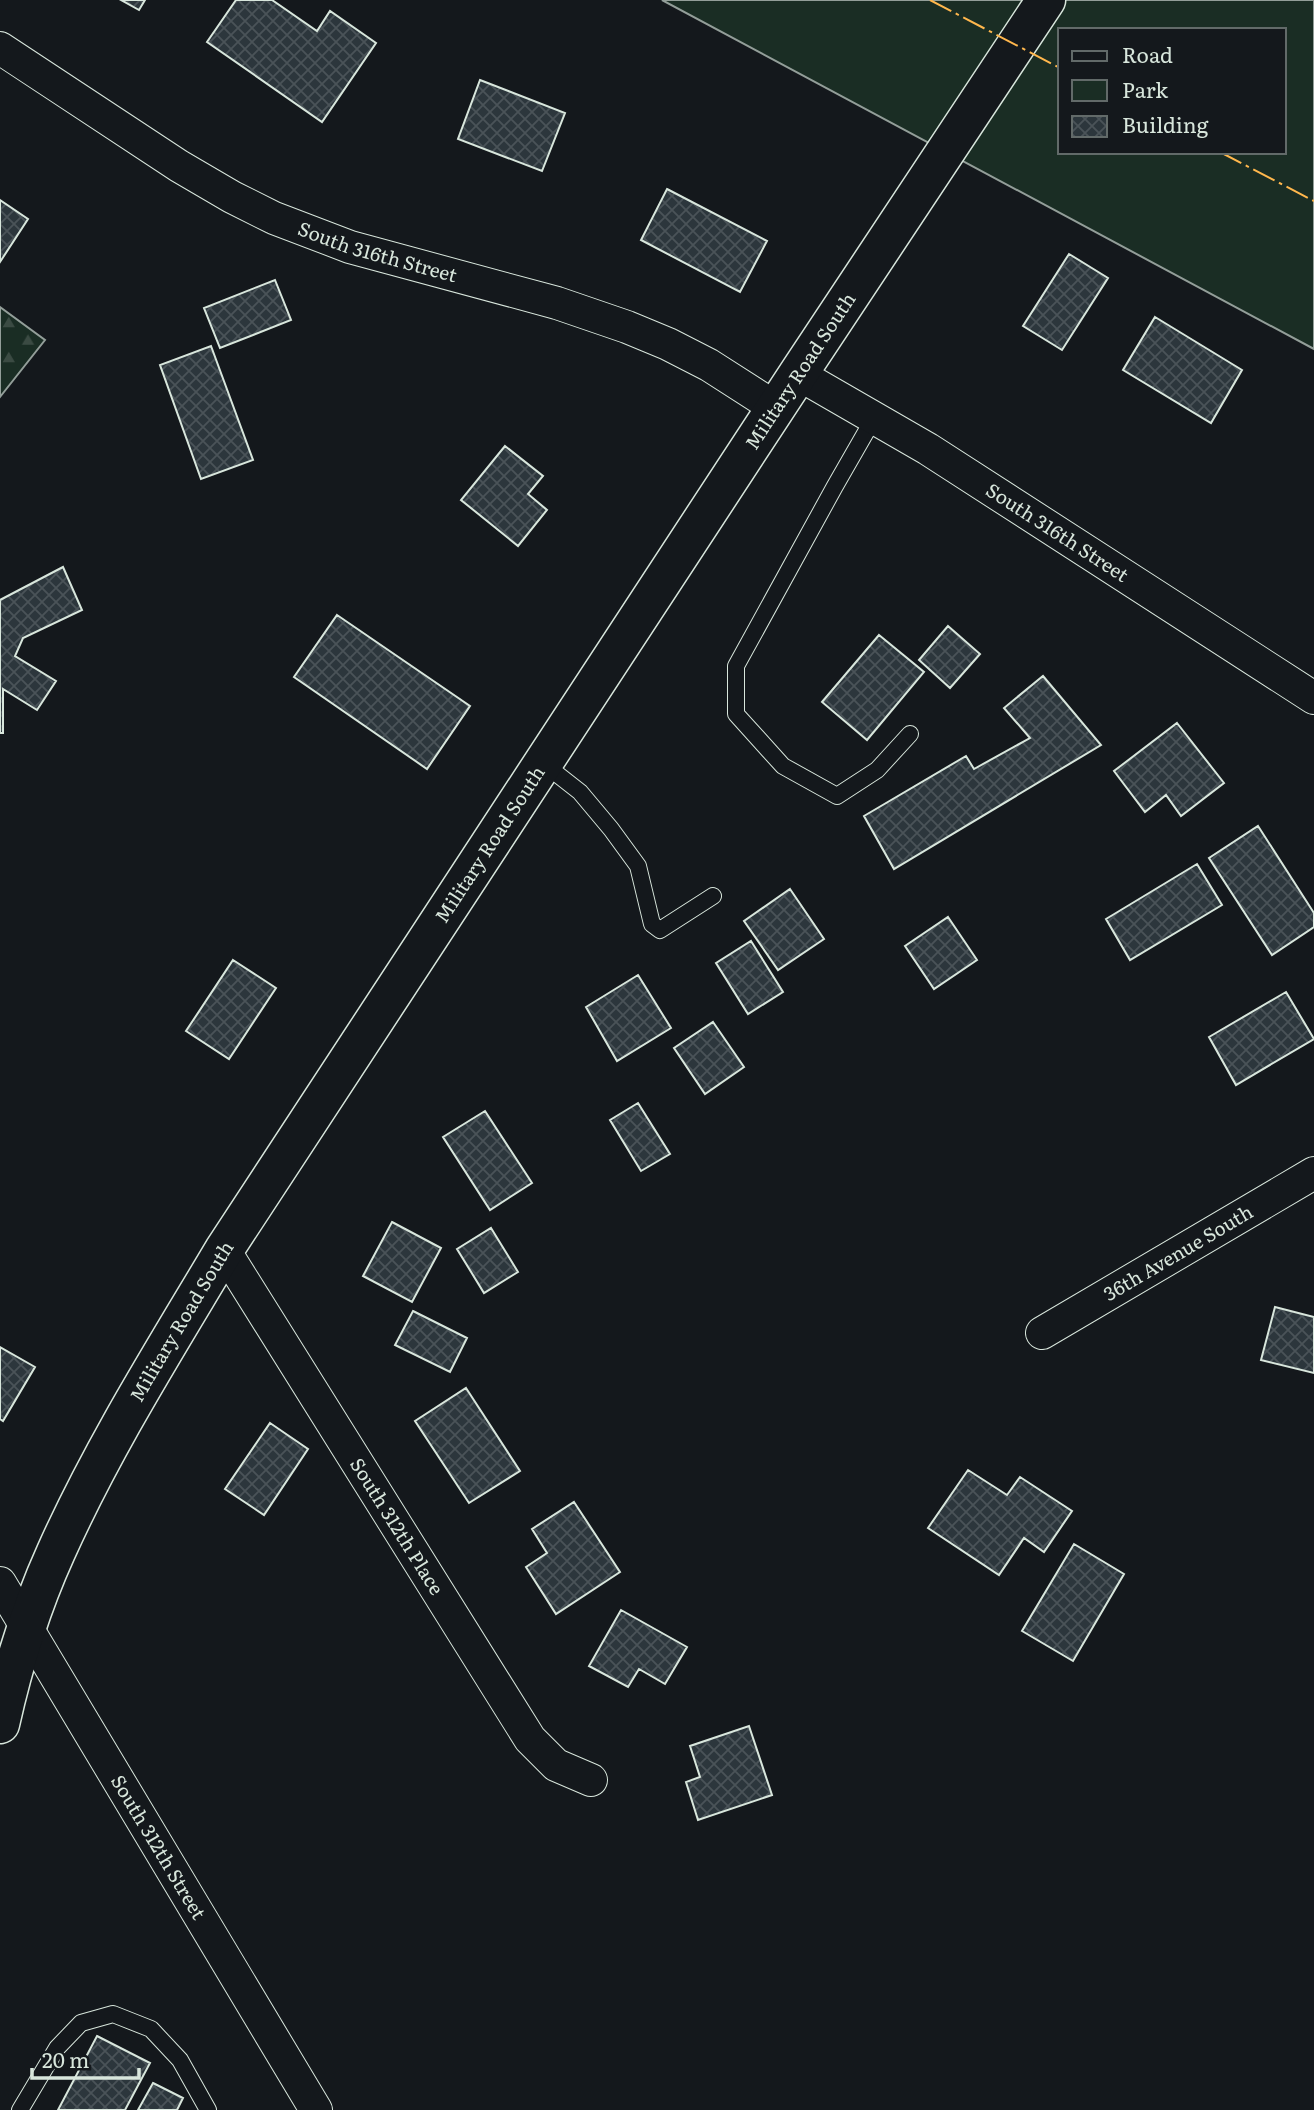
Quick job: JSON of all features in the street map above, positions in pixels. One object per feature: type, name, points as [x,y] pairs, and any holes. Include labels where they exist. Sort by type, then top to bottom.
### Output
[{"type":"main road","name":"Military Road South","points":[[0,1724],[26,1627],[55,1553],[92,1478],[224,1250],[1046,0]]},
{"type":"street","name":"South 316th Street","points":[[0,48],[179,166],[274,218],[350,247],[557,303],[626,327],[709,365],[776,408]]},
{"type":"street","name":"South 316th Street","points":[[798,374],[928,449],[1314,698]]},
{"type":"street","name":"36th Avenue South","points":[[1042,1333],[1314,1173]]},
{"type":"street","name":"South 312th Place","points":[[224,1250],[530,1739],[556,1765],[591,1780]]},
{"type":"street","name":"South 312th Street","points":[[0,1583],[316,2110]]},
{"type":"lane","points":[[874,418],[736,666],[736,713],[783,766],[837,796],[877,770],[910,734]]},
{"type":"lane","points":[[543,763],[580,792],[638,866],[652,924],[660,930],[713,896]]},
{"type":"lane","points":[[20,2110],[57,2048],[81,2023],[113,2014],[151,2029],[180,2060],[208,2110]]},
{"type":"green space","points":[[662,0],[1314,0],[1314,349]]},
{"type":"green space","points":[[0,307],[45,340],[0,397]]},
{"type":"building","points":[[121,0],[145,0],[139,10]]},
{"type":"building","points":[[236,0],[272,0],[317,31],[330,11],[376,43],[322,122],[207,42]]},
{"type":"building","points":[[480,80],[565,113],[542,171],[458,139]]},
{"type":"building","points":[[667,189],[767,241],[740,292],[641,240]]},
{"type":"building","points":[[0,200],[28,219],[0,262]]},
{"type":"building","points":[[1069,254],[1108,278],[1062,350],[1023,326]]},
{"type":"building","points":[[275,280],[291,320],[220,348],[204,308]]},
{"type":"building","points":[[1155,317],[1242,370],[1211,423],[1123,370]]},
{"type":"building","points":[[211,346],[253,460],[201,479],[160,365]]},
{"type":"building","points":[[505,446],[543,476],[528,494],[547,510],[518,546],[461,500]]},
{"type":"building","points":[[63,567],[82,610],[23,638],[15,656],[56,681],[37,710],[3,689],[3,733],[0,733],[0,600]]},
{"type":"building","points":[[337,615],[470,706],[427,769],[294,677]]},
{"type":"building","points":[[948,626],[980,654],[950,688],[919,660]]},
{"type":"building","points":[[879,635],[924,672],[867,740],[822,702]]},
{"type":"building","points":[[1043,676],[1101,745],[894,869],[864,816],[966,756],[974,769],[1030,738],[1004,708]]},
{"type":"building","points":[[1177,723],[1224,783],[1181,816],[1166,795],[1145,812],[1114,771]]},
{"type":"building","points":[[1258,826],[1314,913],[1314,927],[1272,955],[1209,858]]},
{"type":"building","points":[[1197,864],[1222,905],[1130,960],[1106,919]]},
{"type":"building","points":[[790,889],[824,939],[778,970],[744,921]]},
{"type":"building","points":[[948,917],[977,960],[934,989],[905,946]]},
{"type":"building","points":[[751,941],[783,992],[748,1014],[716,963]]},
{"type":"building","points":[[233,960],[276,988],[229,1059],[186,1031]]},
{"type":"building","points":[[638,975],[671,1028],[617,1061],[586,1007]]},
{"type":"building","points":[[1286,992],[1314,1039],[1236,1085],[1209,1037]]},
{"type":"building","points":[[713,1022],[744,1067],[705,1094],[674,1048]]},
{"type":"building","points":[[638,1103],[670,1154],[641,1171],[610,1120]]},
{"type":"building","points":[[485,1111],[532,1183],[490,1210],[443,1137]]},
{"type":"building","points":[[392,1222],[441,1248],[412,1302],[363,1276]]},
{"type":"building","points":[[491,1228],[518,1272],[484,1293],[457,1249]]},
{"type":"building","points":[[1275,1307],[1314,1317],[1314,1373],[1261,1360]]},
{"type":"building","points":[[413,1311],[467,1338],[450,1372],[395,1345]]},
{"type":"building","points":[[0,1347],[35,1367],[3,1421],[0,1419]]},
{"type":"building","points":[[466,1388],[520,1471],[469,1503],[415,1421]]},
{"type":"building","points":[[270,1423],[308,1449],[264,1515],[225,1489]]},
{"type":"building","points":[[968,1470],[1007,1495],[1020,1477],[1072,1511],[1044,1552],[1024,1538],[999,1575],[928,1528]]},
{"type":"building","points":[[574,1502],[620,1572],[556,1614],[526,1567],[547,1553],[532,1529]]},
{"type":"building","points":[[1074,1544],[1124,1574],[1073,1661],[1022,1631]]},
{"type":"building","points":[[621,1610],[687,1647],[665,1684],[639,1669],[628,1687],[589,1666]]},
{"type":"building","points":[[749,1726],[772,1795],[698,1820],[686,1782],[700,1777],[690,1746]]},
{"type":"building","points":[[97,2036],[150,2063],[125,2110],[58,2110]]},
{"type":"building","points":[[153,2083],[183,2098],[177,2110],[138,2110]]},
{"type":"power","points":[[930,0],[1058,67]]},
{"type":"power","points":[[1224,154],[1314,201]]}]
